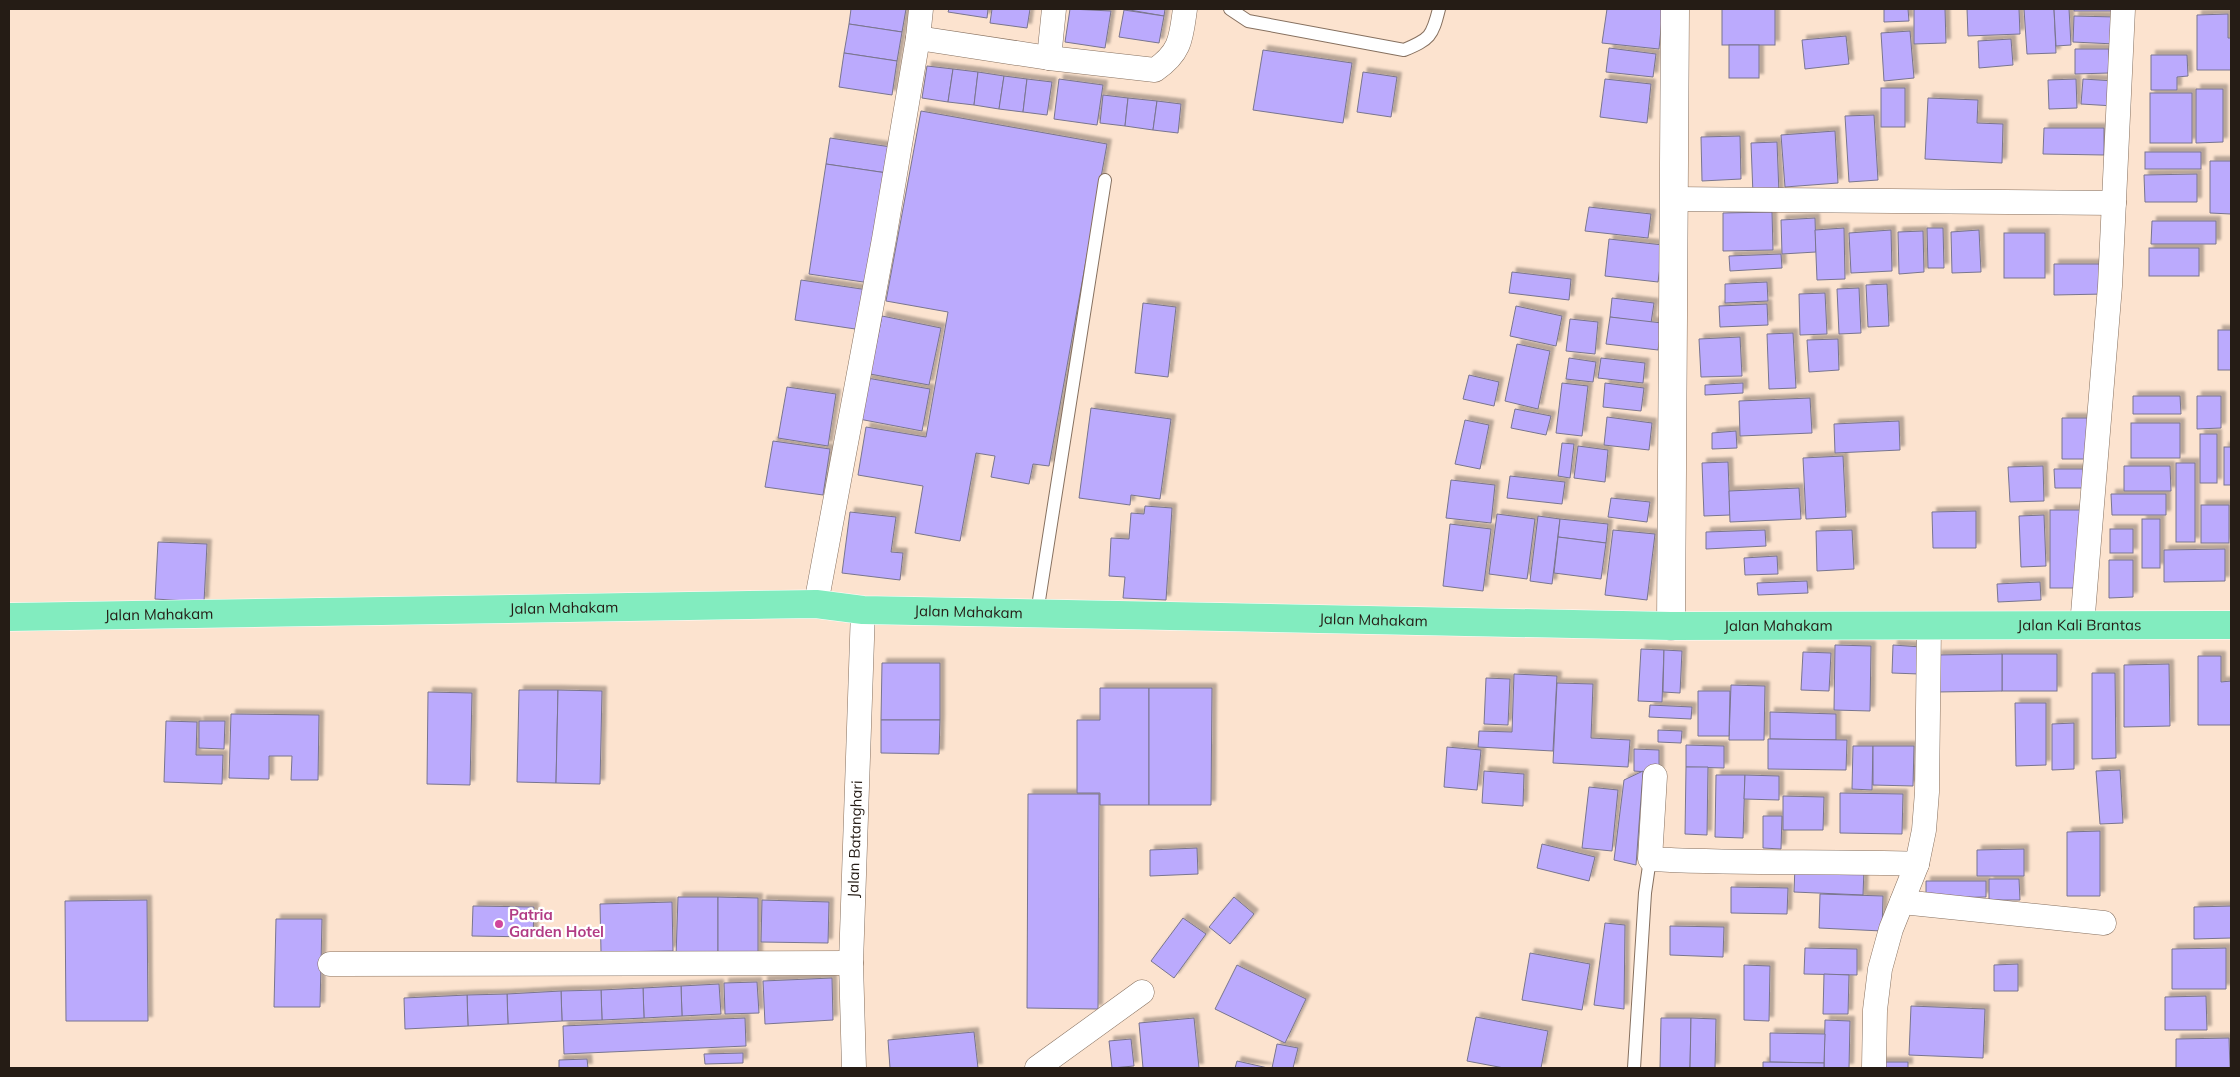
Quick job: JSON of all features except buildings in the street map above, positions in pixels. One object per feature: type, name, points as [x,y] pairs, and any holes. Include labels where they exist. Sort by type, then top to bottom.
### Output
[{"type":"main road","name":"Jalan Mahakam","points":[[9,617],[816,604],[863,610],[1671,626],[1929,627]]},
{"type":"main road","name":"Jalan Kali Brantas","points":[[1929,627],[2231,625]]},
{"type":"street","points":[[816,604],[875,286],[918,38],[921,9]]},
{"type":"street","points":[[1049,58],[1054,9]]},
{"type":"street","points":[[918,38],[1049,58],[1155,70],[1166,62],[1180,43],[1186,9]]},
{"type":"street","points":[[1671,626],[1675,9]]},
{"type":"street","points":[[2082,626],[2110,286],[2123,9]]},
{"type":"street","points":[[1674,198],[2114,203]]},
{"type":"street","name":"Jalan Batanghari","points":[[854,1068],[851,964],[863,610]]},
{"type":"street","points":[[1874,1068],[1874,1010],[1880,969],[1891,929],[1917,864],[1924,830],[1927,792],[1929,627]]},
{"type":"street","points":[[1655,776],[1650,859],[1702,862],[1834,861],[1917,864]]},
{"type":"street","points":[[1902,902],[2104,923]]},
{"type":"street","points":[[330,964],[851,964]]},
{"type":"street","points":[[1048,1064],[1142,992]]},
{"type":"lane","points":[[1230,9],[1248,21],[1361,44],[1404,50],[1426,40],[1435,26],[1438,9]]},
{"type":"lane","points":[[1037,613],[1105,180]]},
{"type":"lane","points":[[1634,1068],[1645,893],[1650,859]]},
{"type":"place","name":"Patria Garden Hotel","points":[[499,924]]}]
